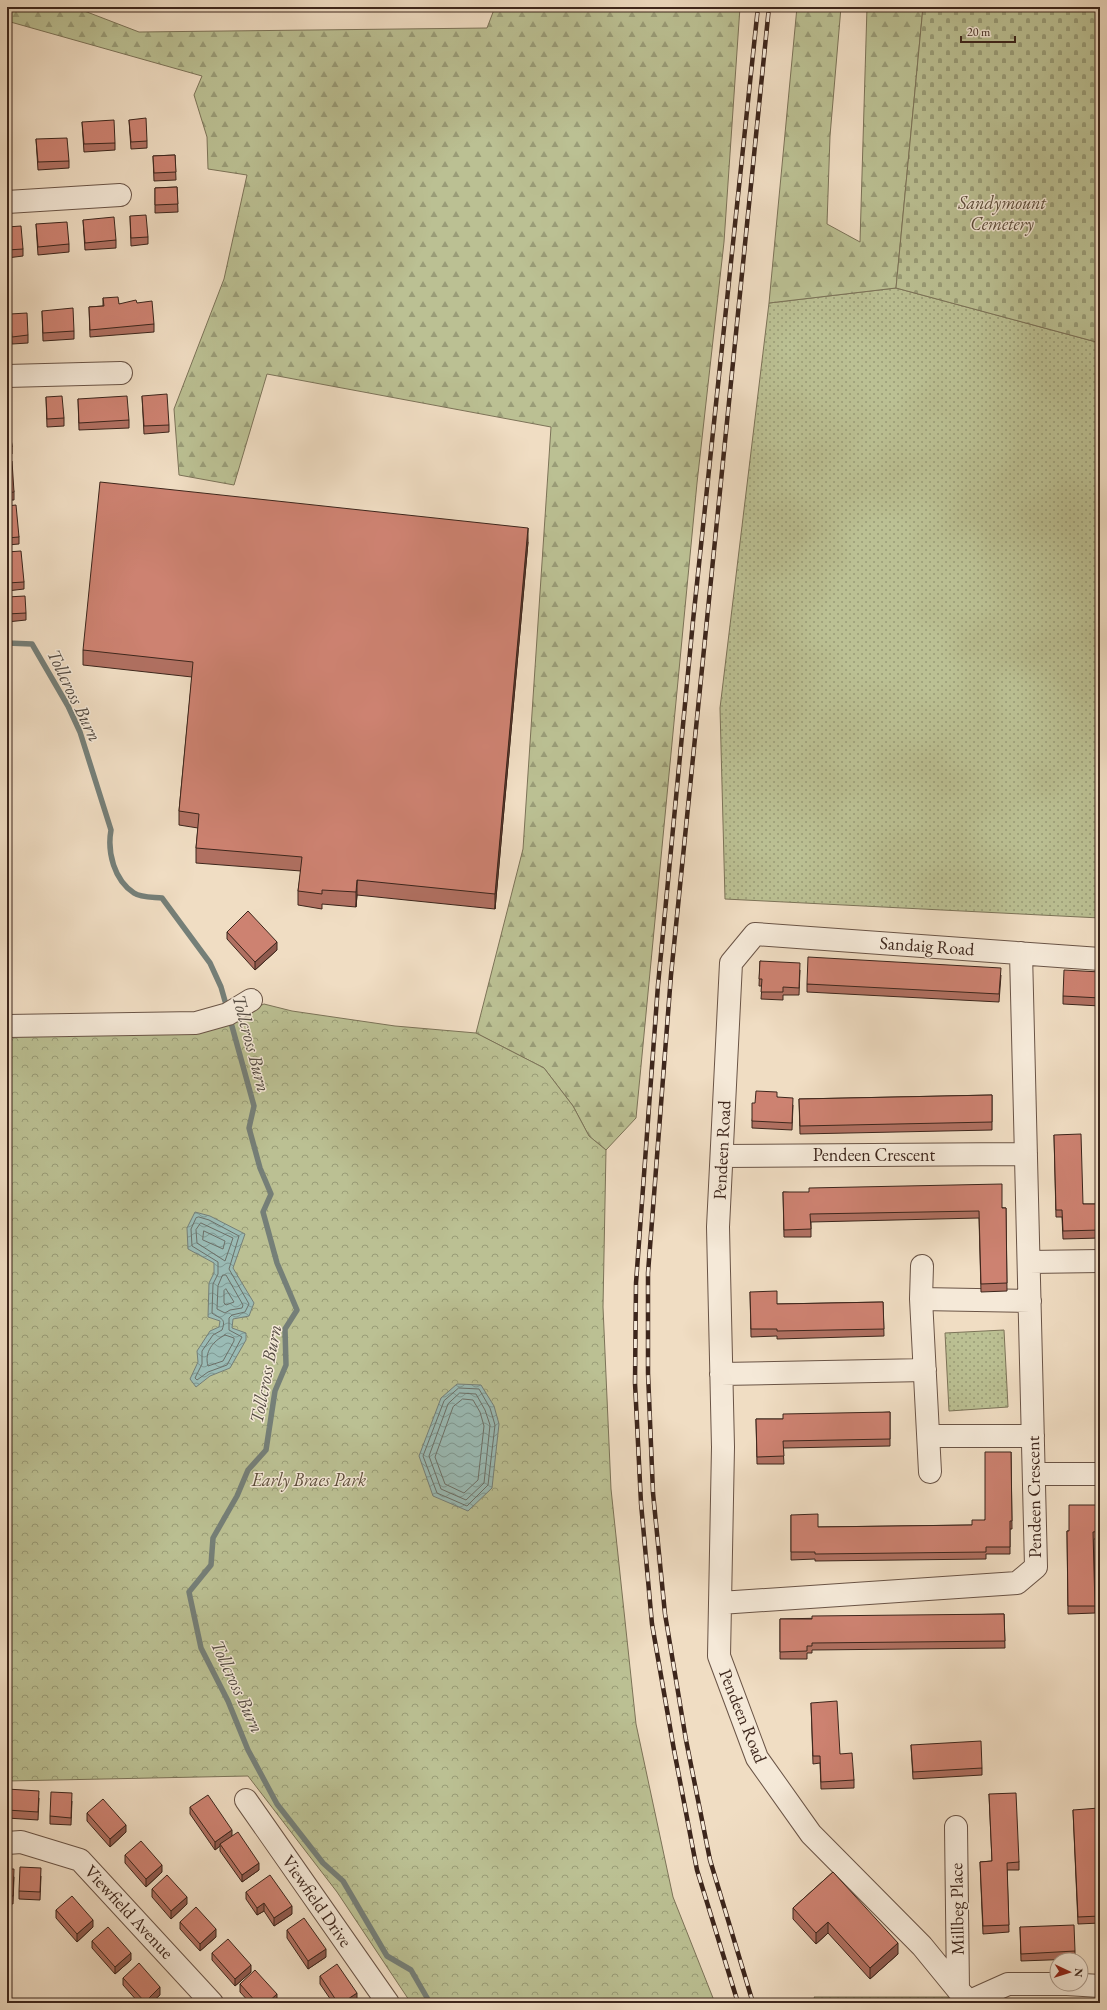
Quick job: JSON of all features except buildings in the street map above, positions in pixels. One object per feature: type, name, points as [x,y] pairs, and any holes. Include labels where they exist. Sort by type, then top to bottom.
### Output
[{"type":"street","points":[[7,202],[120,195]]},
{"type":"street","points":[[7,376],[121,373]]},
{"type":"street","name":"Sandaig Road","points":[[755,934],[1100,959]]},
{"type":"street","name":"Pendeen Road","points":[[755,934],[731,963],[718,1227],[723,1447],[719,1656],[757,1758],[811,1834],[922,1946],[966,1998]]},
{"type":"street","name":"Pendeen Crescent","points":[[720,1603],[1017,1583],[1036,1567],[1022,954]]},
{"type":"street","points":[[7,1026],[196,1023],[228,1014],[251,1000]]},
{"type":"street","name":"Pendeen Crescent","points":[[722,1156],[1026,1154]]},
{"type":"street","points":[[1029,1262],[1100,1261]]},
{"type":"street","points":[[922,1266],[921,1299],[930,1472]]},
{"type":"street","points":[[921,1299],[1030,1301]]},
{"type":"street","points":[[721,1374],[925,1370]]},
{"type":"street","points":[[929,1436],[1033,1436]]},
{"type":"street","points":[[1034,1474],[1100,1474]]},
{"type":"street","name":"Viewfield Drive","points":[[246,1800],[388,2003]]},
{"type":"street","name":"Millbeg Place","points":[[956,1827],[966,1998]]},
{"type":"street","name":"Viewfield Avenue","points":[[7,1843],[21,1842],[80,1860],[212,2003]]},
{"type":"street","points":[[966,1998],[1008,1984],[1067,1984],[1100,1986]]},
{"type":"green space","points":[[7,7],[74,7],[139,32],[487,28],[495,7],[740,7],[724,242],[697,483],[636,1118],[606,1150],[589,1136],[573,1106],[544,1068],[476,1033],[523,849],[551,427],[267,374],[234,485],[179,475],[174,409],[224,279],[247,175],[208,169],[207,137],[194,95],[202,76],[7,21]]},
{"type":"green space","points":[[797,7],[841,7],[830,136],[827,224],[860,242],[867,7],[923,7],[896,288],[769,303]]},
{"type":"green space","name":"Sandymount Cemetery","points":[[923,7],[1100,7],[1100,343],[896,288]]},
{"type":"green space","points":[[896,288],[1100,343],[1100,918],[725,899],[720,708],[769,303]]},
{"type":"green space","name":"Early Braes Park","points":[[264,1004],[292,1011],[395,1026],[476,1033],[544,1068],[573,1106],[589,1136],[606,1150],[603,1307],[611,1489],[636,1724],[673,1897],[715,2003],[411,2003],[337,1892],[248,1776],[7,1781],[7,1033],[203,1031]]},
{"type":"green space","points":[[1004,1330],[1008,1407],[949,1411],[945,1333]]},
{"type":"green space","points":[[814,1997],[948,1997],[951,2003],[817,2003]]},
{"type":"water","points":[[195,1212],[210,1216],[245,1234],[233,1268],[254,1303],[249,1316],[233,1319],[232,1328],[246,1333],[246,1340],[230,1368],[210,1376],[196,1387],[190,1379],[198,1362],[197,1351],[210,1331],[219,1327],[220,1321],[208,1317],[209,1283],[214,1273],[214,1263],[188,1249],[187,1228]]},
{"type":"water","points":[[457,1384],[481,1385],[494,1406],[499,1424],[492,1488],[468,1511],[433,1496],[419,1456],[441,1398]]},
{"type":"waterway","name":"Tollcross Burn","points":[[7,643],[32,644],[68,706],[80,732],[111,830],[111,856],[121,881],[137,895],[162,898],[210,963],[221,987],[227,1008]]},
{"type":"waterway","name":"Tollcross Burn","points":[[230,1019],[254,1106],[249,1128],[260,1168],[271,1194],[263,1212],[277,1263],[297,1310],[285,1329],[286,1365],[275,1391],[266,1450],[248,1470],[237,1496],[213,1538],[211,1565],[189,1592],[201,1648],[228,1701],[248,1750],[277,1804],[323,1863],[343,1881],[387,1956],[411,1970],[430,2003]]},
{"type":"railway","points":[[738,2003],[697,1870],[652,1624],[641,1503],[635,1383],[636,1283],[658,985],[693,621],[758,7]]},
{"type":"railway","points":[[753,2003],[710,1860],[686,1740],[665,1614],[653,1493],[648,1373],[648,1273],[671,975],[769,7]]}]
